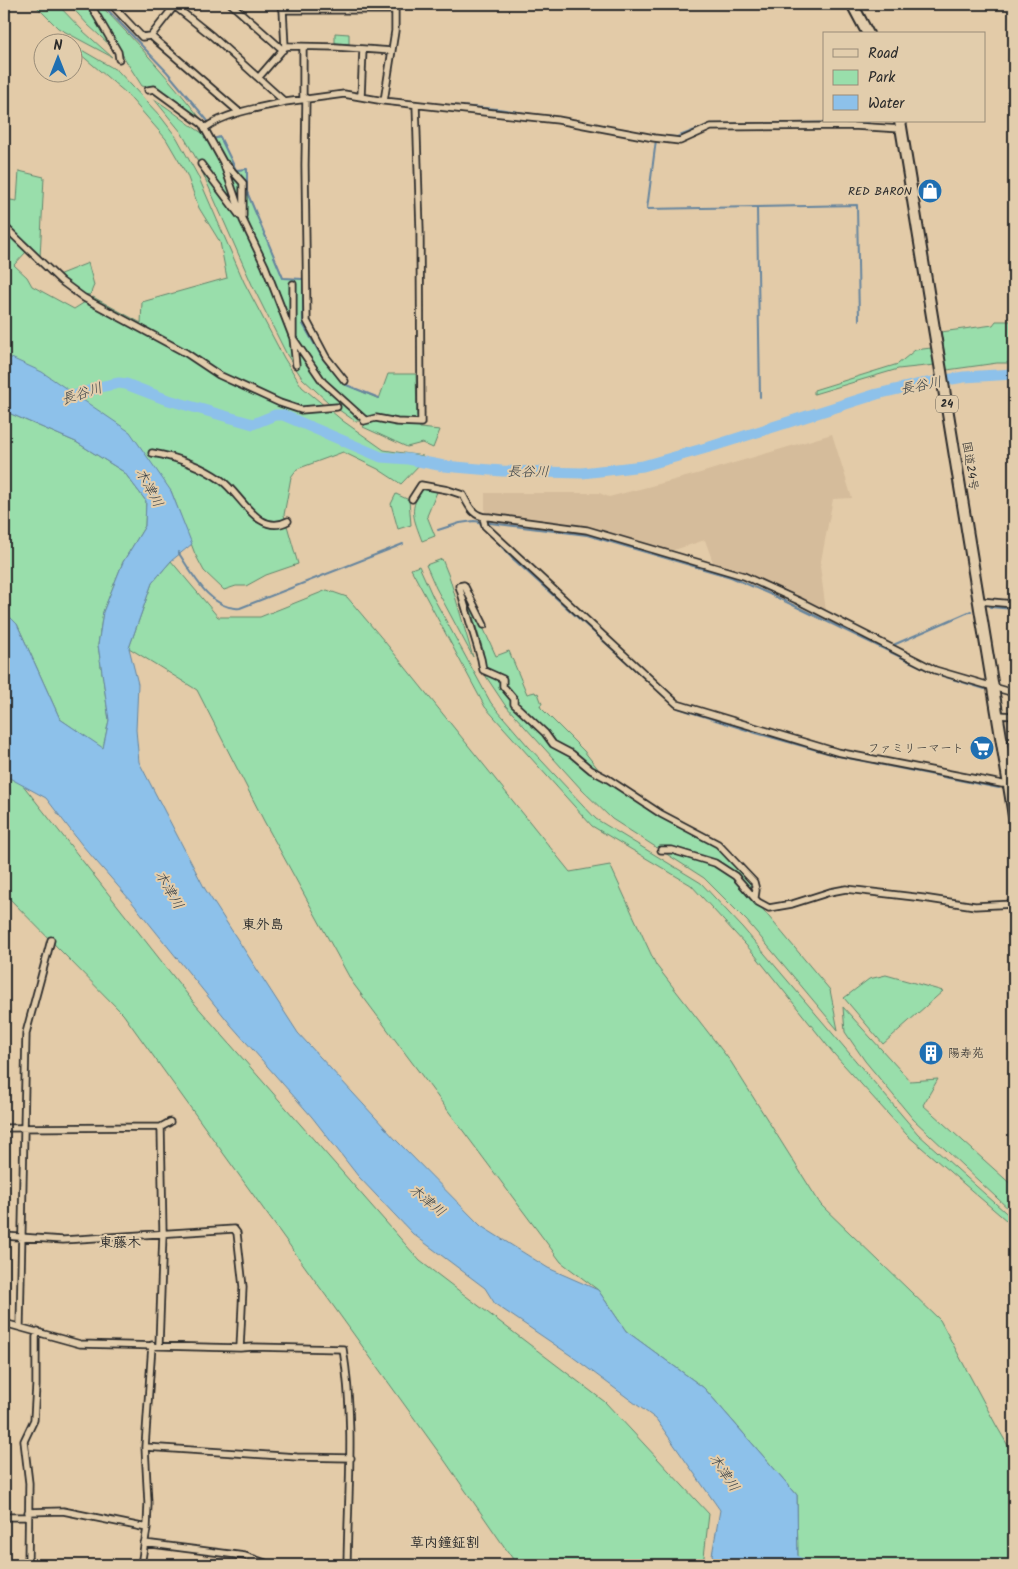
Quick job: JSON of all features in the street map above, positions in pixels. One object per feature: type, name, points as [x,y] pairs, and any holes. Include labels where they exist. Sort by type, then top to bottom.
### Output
[{"type":"highway","points":[[852,4],[867,32]]},
{"type":"highway","name":"国道24号","points":[[901,125],[998,715],[1012,784],[1014,816]]},
{"type":"street","points":[[90,4],[118,52],[119,59]]},
{"type":"street","points":[[111,4],[142,37],[151,36],[239,112]]},
{"type":"street","points":[[151,36],[174,4],[259,77],[285,102]]},
{"type":"street","points":[[259,77],[284,48],[284,10],[279,4]]},
{"type":"street","points":[[234,5],[284,48],[303,47],[392,51]]},
{"type":"street","points":[[284,10],[311,7],[395,7],[395,31],[384,101]]},
{"type":"street","points":[[303,47],[307,321],[326,356],[345,381]]},
{"type":"street","points":[[362,97],[363,49]]},
{"type":"street","points":[[148,90],[154,89],[202,124],[224,162],[243,183],[243,220]]},
{"type":"street","points":[[204,128],[239,112],[304,98],[344,94],[416,105],[558,120],[680,141],[711,128],[901,125]]},
{"type":"street","points":[[224,162],[243,220],[265,266],[293,338],[324,382],[364,421],[376,418],[397,422],[421,423],[420,230],[416,105]]},
{"type":"street","points":[[200,164],[243,220]]},
{"type":"street","points":[[4,226],[61,281],[84,298],[186,353],[219,375],[280,403],[301,410],[337,407]]},
{"type":"street","points":[[293,284],[293,338],[296,365]]},
{"type":"street","points":[[152,453],[180,460],[222,481],[264,523],[280,526],[288,521]]},
{"type":"street","points":[[412,499],[421,486],[448,490],[463,495],[471,511],[483,517],[587,530],[744,576],[799,601],[935,670],[1014,693]]},
{"type":"street","points":[[483,517],[485,526],[678,704],[837,752],[1002,784],[1012,784]]},
{"type":"street","points":[[484,625],[464,585],[459,586],[482,659],[483,670],[503,679],[503,686],[514,699],[514,704],[524,715],[545,733],[553,744],[572,754],[591,770],[661,814],[718,844],[754,882],[755,897]]},
{"type":"street","points":[[980,601],[1014,604]]},
{"type":"street","points":[[998,715],[1014,716]]},
{"type":"street","points":[[661,850],[672,850],[715,863],[736,876],[758,902],[769,908],[792,904],[846,889],[975,906],[1014,904]]},
{"type":"street","points":[[20,1326],[26,1033],[51,940]]},
{"type":"street","points":[[4,1128],[161,1127],[170,1122]]},
{"type":"street","points":[[141,1565],[147,1528],[148,1503],[145,1447],[156,1345],[163,1234],[161,1127]]},
{"type":"street","points":[[4,1236],[63,1240],[234,1229],[237,1233],[243,1287],[240,1348]]},
{"type":"street","points":[[4,1323],[80,1344],[343,1349],[349,1389],[351,1458],[348,1565]]},
{"type":"street","points":[[28,1565],[28,1483],[24,1442],[34,1420],[36,1336],[38,1331]]},
{"type":"street","points":[[145,1447],[297,1457],[351,1458]]},
{"type":"street","points":[[4,1517],[63,1511],[147,1528]]},
{"type":"street","points":[[144,1543],[245,1556],[271,1565]]},
{"type":"shaded area","points":[[832,434],[852,498],[833,499],[820,566],[826,611],[743,573],[714,565],[705,540],[668,552],[586,529],[485,513],[485,493],[599,493],[609,497],[697,474]]},
{"type":"shaded area","points":[[204,1552],[247,1559],[261,1565],[202,1565]]},
{"type":"green space","points":[[34,4],[57,4],[112,57],[82,41],[82,32],[65,32],[58,28]]},
{"type":"green space","points":[[69,4],[86,4],[112,47],[88,25]]},
{"type":"green space","points":[[93,4],[99,4],[127,33],[205,124],[200,124],[147,87],[142,86]]},
{"type":"green space","points":[[335,33],[349,34],[349,44],[335,43]]},
{"type":"green space","points":[[82,50],[118,71],[161,117],[177,138],[198,176],[244,282],[284,358],[302,387],[343,421],[384,450],[423,456],[423,461],[401,484],[378,469],[343,452],[297,469],[291,477],[284,515],[298,564],[266,575],[246,586],[236,586],[224,590],[204,571],[195,554],[171,491],[7,356],[4,356],[4,230],[27,251],[14,265],[27,277],[32,286],[74,309],[93,297],[141,323],[142,302],[227,278],[220,242],[199,208],[187,175],[166,139],[126,93],[82,56]]},
{"type":"green space","points":[[154,99],[212,139],[220,137],[236,170],[247,169],[247,192],[283,278],[303,279],[303,324],[323,359],[344,384],[379,399],[388,374],[416,374],[417,415],[420,428],[440,430],[433,448],[422,443],[407,447],[363,427],[368,421],[355,421],[329,403],[302,378],[287,355],[253,287],[196,158],[181,132]]},
{"type":"green space","points":[[19,171],[44,177],[40,258],[4,222],[4,199],[17,201]]},
{"type":"green space","points":[[88,263],[94,285],[90,295],[72,288],[58,275]]},
{"type":"green space","points":[[996,321],[1014,321],[1014,363],[997,363],[947,370],[941,332],[993,325]]},
{"type":"green space","points":[[931,348],[935,365],[898,369],[814,394],[814,390],[898,364],[915,350]]},
{"type":"green space","points":[[4,411],[76,442],[124,472],[146,501],[145,526],[123,562],[103,612],[98,645],[109,720],[103,749],[60,719],[17,624],[4,611]]},
{"type":"green space","points":[[424,488],[437,492],[427,516],[435,536],[422,541],[415,520],[414,508],[415,502]]},
{"type":"green space","points":[[396,494],[409,500],[411,525],[398,529],[391,504]]},
{"type":"green space","points":[[442,559],[450,579],[473,657],[436,588],[426,565]]},
{"type":"green space","points":[[171,561],[218,617],[260,617],[327,590],[347,597],[570,872],[610,865],[656,965],[731,1062],[821,1205],[940,1320],[1014,1456],[1014,1565],[798,1565],[797,1495],[704,1388],[626,1331],[598,1290],[561,1262],[352,982],[264,821],[197,690],[129,648],[152,583]]},
{"type":"green space","points":[[419,566],[433,597],[491,703],[528,746],[596,819],[701,883],[742,927],[918,1134],[1014,1220],[1014,1227],[907,1135],[834,1054],[755,955],[691,885],[592,826],[485,707],[411,569]]},
{"type":"green space","points":[[463,583],[496,656],[509,651],[527,694],[538,693],[542,704],[540,705],[541,708],[584,751],[606,779],[716,845],[756,886],[759,902],[764,911],[830,990],[838,1030],[747,921],[704,878],[612,819],[582,790],[505,705],[483,672],[483,650]]},
{"type":"green space","points":[[4,761],[195,1004],[420,1261],[605,1402],[709,1514],[703,1565],[517,1565],[445,1461],[123,1014],[4,893]]},
{"type":"green space","points":[[886,975],[943,991],[883,1044],[844,998],[869,979]]},
{"type":"green space","points":[[843,1007],[910,1081],[938,1079],[923,1105],[1014,1187],[1014,1214],[913,1119],[865,1061],[845,1032]]},
{"type":"water","name":"木津川","points":[[4,356],[42,372],[130,432],[171,491],[192,544],[171,561],[152,583],[129,648],[138,684],[136,730],[139,762],[205,889],[298,1033],[396,1140],[481,1226],[548,1268],[598,1290],[626,1331],[704,1388],[797,1495],[798,1565],[718,1565],[712,1555],[720,1510],[656,1419],[570,1355],[495,1304],[485,1288],[413,1234],[358,1176],[312,1117],[231,1025],[131,901],[82,845],[46,798],[4,775],[4,611],[17,624],[60,719],[103,748],[109,720],[98,645],[103,612],[123,562],[145,526],[146,501],[124,472],[76,442],[4,411]]},
{"type":"waterway","points":[[102,4],[167,72],[207,120]]},
{"type":"waterway","points":[[446,105],[498,109],[580,121]]},
{"type":"waterway","points":[[661,136],[677,137],[711,124],[869,122]]},
{"type":"waterway","points":[[212,137],[213,139],[220,137],[236,170],[247,169],[247,192],[283,278],[303,279],[303,324],[323,359],[344,384],[379,398]]},
{"type":"waterway","points":[[656,140],[647,209],[857,205],[859,320]]},
{"type":"waterway","points":[[757,207],[760,397]]},
{"type":"waterway","name":"長谷川","points":[[61,400],[119,383],[165,399],[253,424],[275,415],[283,415],[381,457],[408,459],[444,466],[502,471],[582,473],[643,466],[877,394],[916,385],[964,377],[1014,374]]},
{"type":"waterway","points":[[438,530],[474,521],[587,535],[731,577],[936,674],[985,689]]},
{"type":"waterway","points":[[479,523],[483,527]]},
{"type":"waterway","points":[[490,534],[511,557],[664,696]]},
{"type":"waterway","points":[[178,552],[196,580],[211,597],[230,607],[240,608],[403,544]]},
{"type":"waterway","points":[[990,607],[1014,609]]},
{"type":"waterway","points":[[891,646],[971,611]]},
{"type":"waterway","points":[[1006,694],[1014,696]]},
{"type":"waterway","points":[[675,705],[678,708],[756,733],[838,756],[999,788]]},
{"type":"waterway","points":[[785,1555],[803,1565]]},
{"type":"place","name":"RED BARON","points":[[930,191]]},
{"type":"place","name":"ファミリーマート","points":[[982,748]]},
{"type":"place","name":"陽寿苑","points":[[931,1053]]},
{"type":"district","name":"東外島","points":[[263,925]]},
{"type":"district","name":"東藤木","points":[[120,1243]]},
{"type":"district","name":"草内鐘鉦割","points":[[445,1543]]}]
